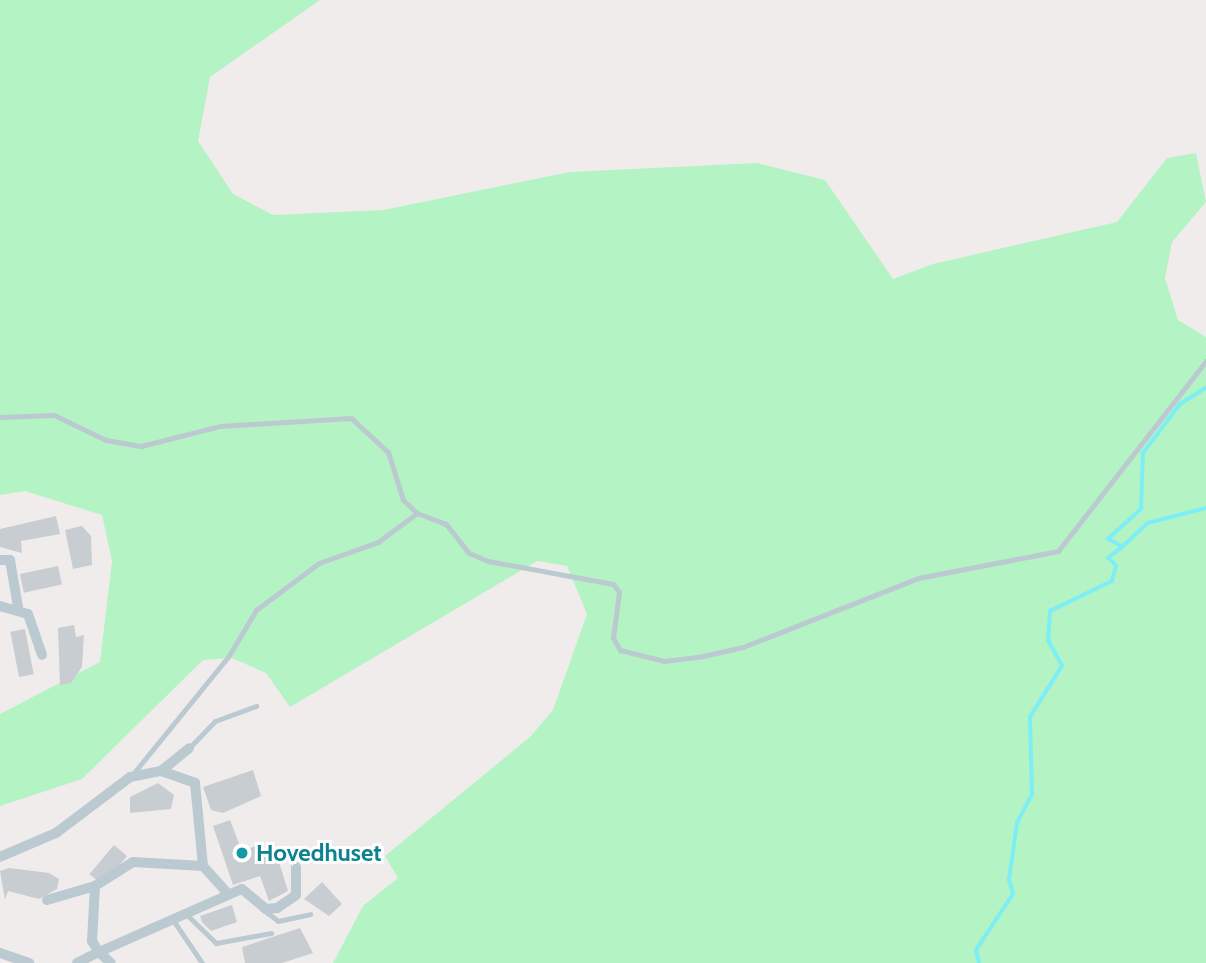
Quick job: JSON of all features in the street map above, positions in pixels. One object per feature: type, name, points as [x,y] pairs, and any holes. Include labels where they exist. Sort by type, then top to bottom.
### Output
[{"type":"street","points":[[0,560],[10,560],[18,607],[32,621],[42,655]]},
{"type":"street","points":[[0,606],[18,607]]},
{"type":"street","points":[[0,858],[71,824],[130,777],[161,771],[188,748]]},
{"type":"street","points":[[161,771],[195,783],[203,866],[228,893]]},
{"type":"street","points":[[47,900],[95,886],[132,862],[203,866]]},
{"type":"street","points":[[78,963],[228,893],[248,890],[260,904],[289,902],[300,886],[296,867]]},
{"type":"street","points":[[95,886],[92,940],[99,952],[111,963]]},
{"type":"street","points":[[0,953],[29,963]]},
{"type":"lane","points":[[0,417],[54,415],[106,440],[141,446],[220,426],[351,418],[388,452],[404,500],[417,513],[446,524],[469,553],[488,561],[613,584],[619,592],[613,638],[620,650],[664,662],[743,647],[918,578],[1058,551],[1206,361]]},
{"type":"lane","points":[[130,777],[174,728],[256,610],[319,563],[384,539],[417,513]]},
{"type":"lane","points":[[188,748],[215,721],[256,706]]},
{"type":"lane","points":[[260,904],[278,922],[310,914]]},
{"type":"lane","points":[[186,914],[216,943],[271,933]]},
{"type":"lane","points":[[173,920],[202,963]]},
{"type":"green space","points":[[0,0],[320,0],[210,77],[198,141],[233,194],[273,215],[383,210],[570,172],[757,163],[825,180],[893,279],[933,264],[1117,222],[1167,158],[1196,153],[1206,202],[1172,242],[1165,278],[1178,320],[1206,337],[1206,963],[333,963],[363,906],[398,878],[385,856],[530,737],[553,710],[587,614],[567,566],[537,561],[290,707],[266,673],[232,658],[203,660],[82,779],[0,806],[0,714],[100,662],[112,561],[102,515],[25,491],[0,495]]},
{"type":"building","points":[[56,516],[60,534],[21,541],[22,553],[0,547],[0,529]]},
{"type":"building","points":[[82,526],[91,536],[92,565],[73,569],[65,530]]},
{"type":"building","points":[[58,566],[62,585],[24,593],[20,574]]},
{"type":"building","points":[[74,625],[76,637],[84,635],[82,667],[71,683],[60,685],[58,628]]},
{"type":"building","points":[[25,629],[34,674],[19,677],[10,632]]},
{"type":"building","points":[[253,770],[261,796],[223,813],[211,810],[203,787]]},
{"type":"building","points":[[158,783],[174,795],[171,809],[130,813],[130,797]]},
{"type":"building","name":"Hovedhuset","points":[[230,820],[242,851],[262,844],[268,862],[278,859],[288,891],[269,901],[260,876],[233,885],[213,826]]},
{"type":"building","points":[[114,845],[127,856],[103,885],[90,874]]},
{"type":"building","points":[[9,868],[49,873],[59,879],[57,889],[39,899],[8,891],[5,900],[0,871]]},
{"type":"building","points":[[322,882],[342,904],[329,916],[304,899]]},
{"type":"building","points":[[232,905],[237,922],[211,931],[202,922],[200,916]]},
{"type":"building","points":[[300,928],[313,953],[282,963],[245,963],[242,947]]},
{"type":"waterway","points":[[979,963],[976,950],[1013,894],[1009,880],[1017,823],[1032,795],[1030,717],[1062,666],[1048,641],[1050,611],[1112,581],[1116,566],[1108,558],[1122,547],[1108,539],[1141,509],[1143,453],[1180,404],[1206,388]]},
{"type":"waterway","points":[[1122,547],[1148,523],[1206,508]]},
{"type":"place","name":"Hovedhuset","points":[[242,853]]}]
